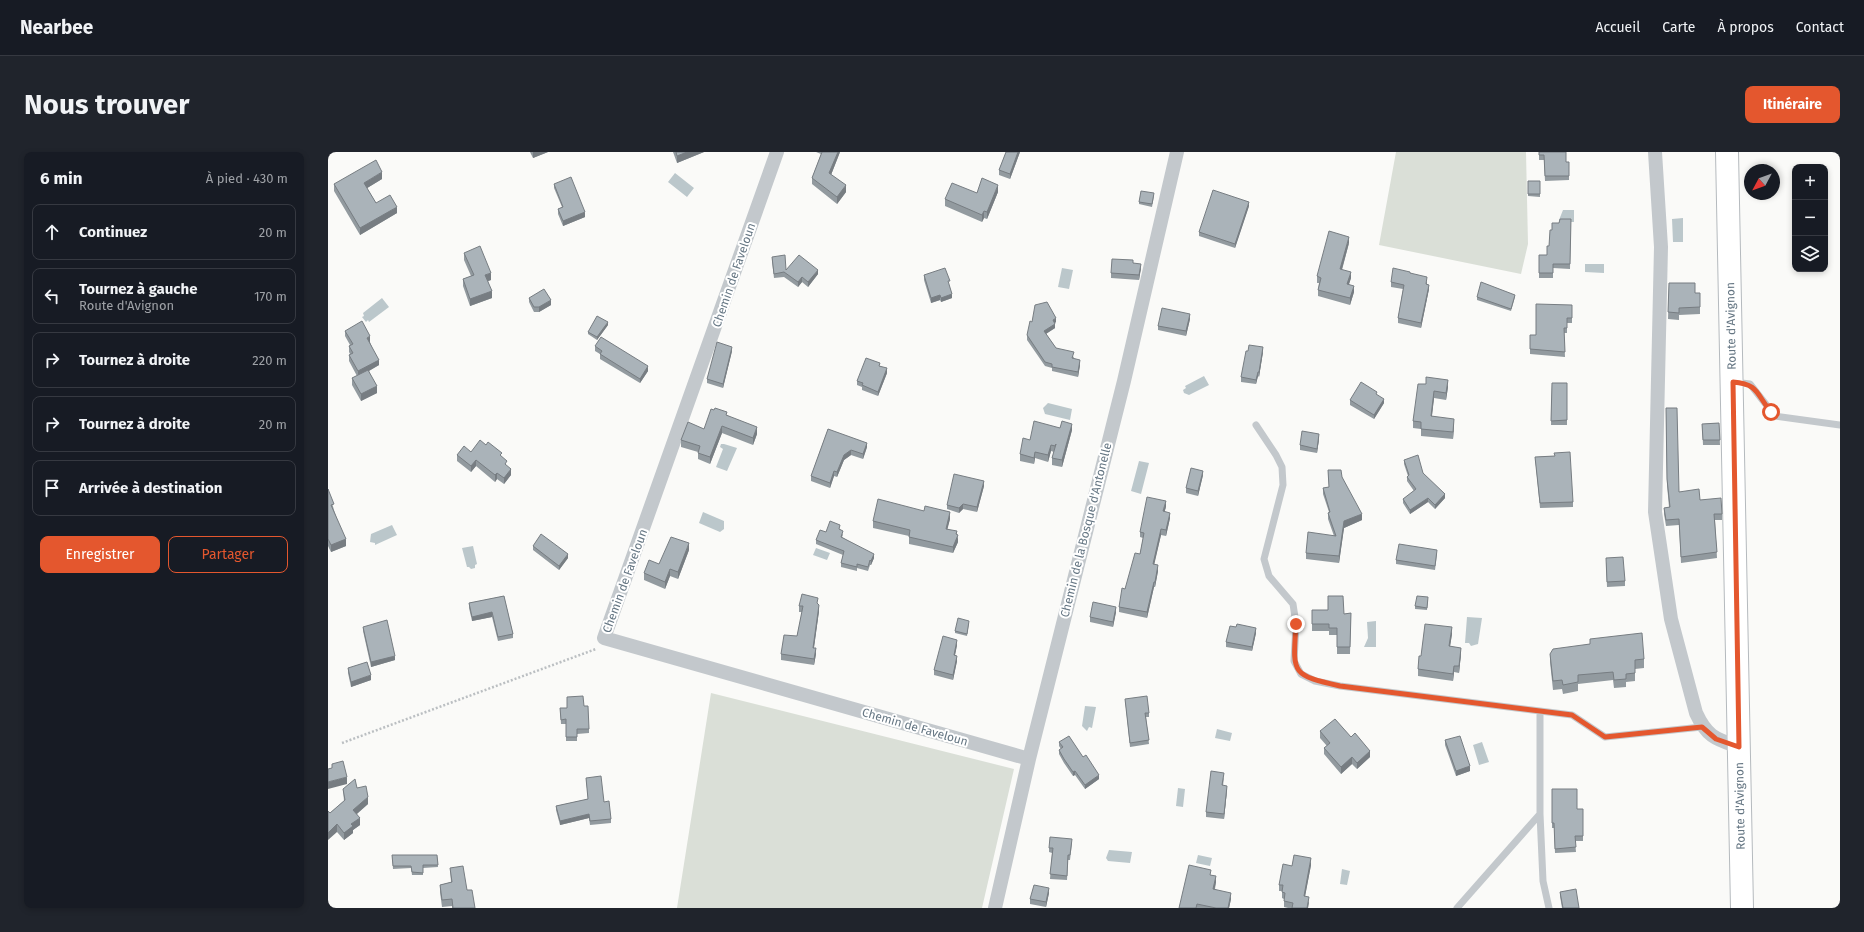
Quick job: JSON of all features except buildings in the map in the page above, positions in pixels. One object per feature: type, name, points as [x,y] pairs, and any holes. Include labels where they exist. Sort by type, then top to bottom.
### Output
[{"type":"main road","name":"Route d'Avignon","points":[[1727,152],[1733,382],[1742,908]]},
{"type":"street","name":"Chemin de Faveloun","points":[[777,152],[604,638],[1029,759]]},
{"type":"street","name":"Chemin de la Bosque d'Antonelle","points":[[995,908],[1029,759],[1124,381],[1177,152]]},
{"type":"street","points":[[1655,152],[1661,247],[1655,512],[1671,619],[1696,713],[1702,727],[1716,739],[1739,747]]},
{"type":"lane","points":[[1733,382],[1750,384],[1775,416],[1840,425]]},
{"type":"lane","points":[[1256,425],[1276,455],[1282,467],[1283,486],[1264,559],[1269,576],[1293,604],[1296,624],[1294,661],[1301,674],[1315,681],[1340,686],[1572,715],[1605,737],[1702,727]]},
{"type":"lane","points":[[1540,711],[1540,814],[1543,881],[1549,908]]},
{"type":"lane","points":[[1457,908],[1540,814]]},
{"type":"path","points":[[342,743],[599,648]]},
{"type":"shaded area","points":[[1396,152],[1526,152],[1528,244],[1521,274],[1379,245]]},
{"type":"shaded area","points":[[675,173],[694,188],[687,197],[668,182]]},
{"type":"shaded area","points":[[1563,210],[1574,210],[1574,222],[1559,224]]},
{"type":"shaded area","points":[[1683,218],[1683,242],[1673,242],[1672,219]]},
{"type":"shaded area","points":[[1585,264],[1604,264],[1604,273],[1585,272]]},
{"type":"shaded area","points":[[1062,268],[1073,270],[1069,289],[1058,287]]},
{"type":"shaded area","points":[[382,298],[389,307],[369,322],[368,320],[366,322],[362,317],[364,316],[363,313]]},
{"type":"shaded area","points":[[1204,376],[1209,385],[1189,395],[1184,393],[1183,390],[1186,388],[1185,386]]},
{"type":"shaded area","points":[[1048,403],[1072,409],[1070,420],[1045,414],[1043,408]]},
{"type":"shaded area","points":[[721,444],[737,448],[727,471],[716,467],[723,449],[720,447]]},
{"type":"shaded area","points":[[1139,461],[1149,463],[1141,494],[1131,491]]},
{"type":"shaded area","points":[[703,512],[724,521],[724,529],[720,532],[699,523]]},
{"type":"shaded area","points":[[392,525],[397,535],[375,545],[375,543],[370,542],[371,534]]},
{"type":"shaded area","points":[[473,546],[477,564],[475,565],[475,568],[471,569],[467,567],[462,548]]},
{"type":"shaded area","points":[[816,548],[830,553],[827,560],[813,555]]},
{"type":"shaded area","points":[[1467,617],[1482,618],[1478,644],[1471,646],[1469,643],[1465,643]]},
{"type":"shaded area","points":[[1376,621],[1376,647],[1364,647],[1368,638],[1367,622]]},
{"type":"shaded area","points":[[711,693],[1014,769],[982,908],[677,908]]},
{"type":"shaded area","points":[[1085,706],[1096,707],[1092,728],[1089,727],[1087,731],[1082,726]]},
{"type":"shaded area","points":[[1217,729],[1232,733],[1230,741],[1215,738]]},
{"type":"shaded area","points":[[1482,742],[1489,762],[1479,765],[1473,745]]},
{"type":"shaded area","points":[[1178,788],[1185,789],[1183,807],[1176,806]]},
{"type":"shaded area","points":[[1109,850],[1132,852],[1130,863],[1108,861],[1106,858]]},
{"type":"shaded area","points":[[1198,855],[1212,858],[1210,866],[1196,863]]},
{"type":"shaded area","points":[[1342,869],[1350,871],[1347,885],[1340,884]]},
{"type":"route","points":[[1296,624],[1294,661],[1301,674],[1315,681],[1340,686],[1572,715],[1605,737],[1702,727],[1716,739],[1739,747],[1733,382],[1750,384],[1771,412]]}]
